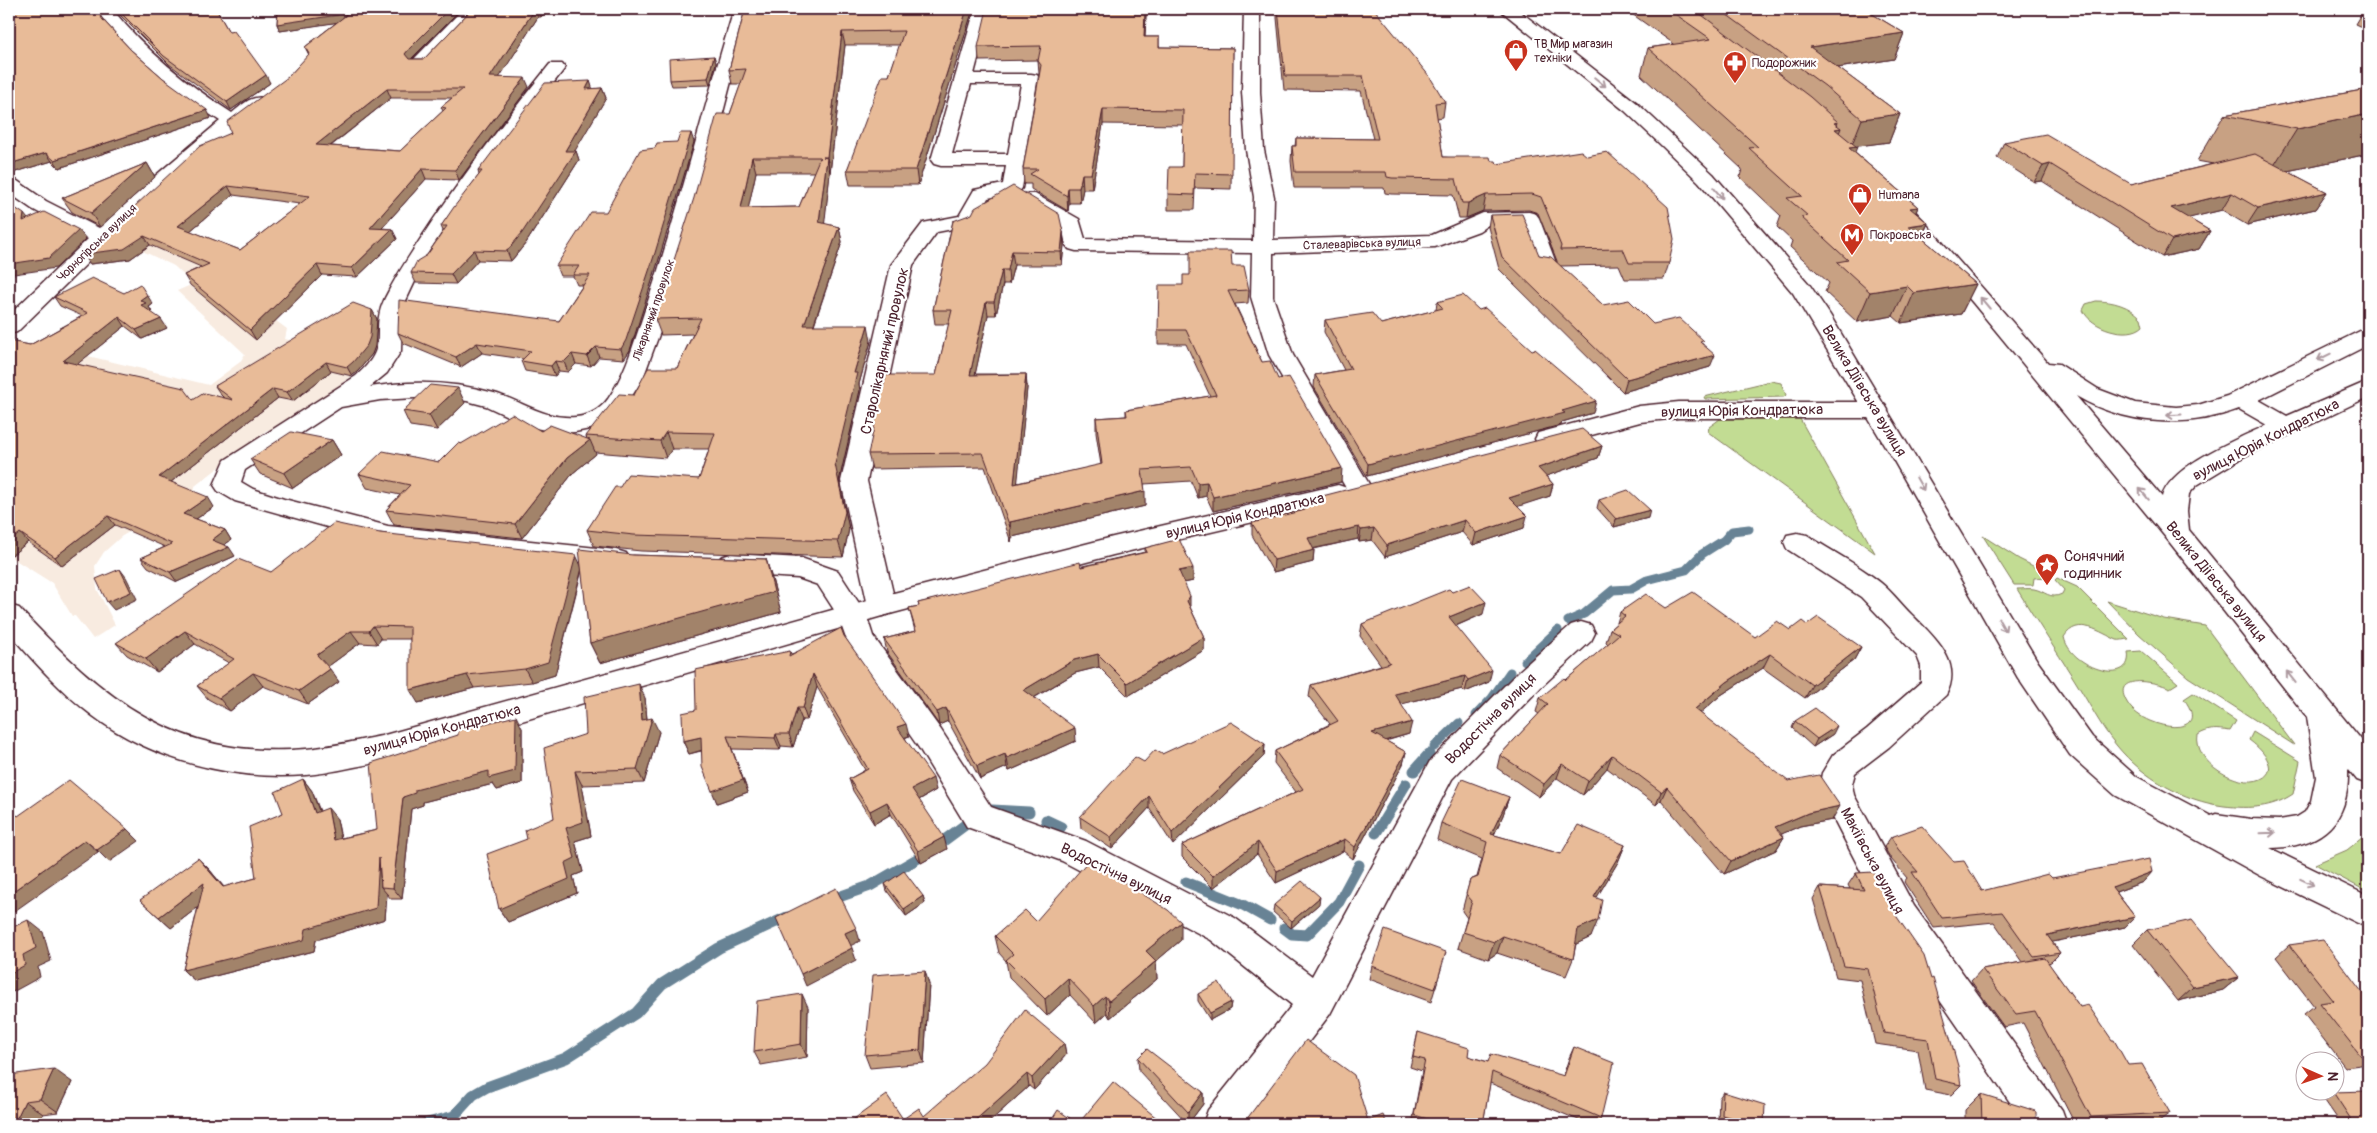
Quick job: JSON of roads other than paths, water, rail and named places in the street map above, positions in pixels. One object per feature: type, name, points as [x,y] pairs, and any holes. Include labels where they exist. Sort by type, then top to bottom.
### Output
[{"type":"street","points":[[104,9],[128,39],[186,91],[231,120]]},
{"type":"street","points":[[420,63],[472,9]]},
{"type":"street","points":[[982,9],[941,160],[1017,160]]},
{"type":"street","points":[[1252,9],[1251,92],[1254,150],[1264,197],[1262,296],[1281,355],[1359,489]]},
{"type":"street","name":"Велика Діївська вулиця","points":[[1507,9],[1631,107],[1706,178],[1800,289],[1819,315],[1876,410],[2028,670],[2081,746],[2126,786],[2273,866],[2368,913]]},
{"type":"street","name":"Лікарняний провулок","points":[[330,404],[388,390],[436,388],[487,398],[534,420],[559,425],[590,423],[605,415],[617,405],[648,336],[689,203],[709,122],[740,16]]},
{"type":"street","points":[[556,68],[481,163],[408,273],[391,308],[389,351],[379,368],[330,404],[234,466],[227,484],[244,495],[278,506],[388,535],[641,562]]},
{"type":"street","points":[[964,79],[1031,79],[1012,188]]},
{"type":"street","name":"Чорногірська вулиця","points":[[9,327],[101,237],[231,120],[271,93]]},
{"type":"street","points":[[9,184],[39,205],[101,237]]},
{"type":"street","name":"Сталеварівська вулиця","points":[[1012,188],[1072,223],[1076,246],[1263,247],[1393,244],[1435,241],[1472,227],[1483,219],[1529,218],[1544,263]]},
{"type":"street","name":"Старолікарняний провулок","points":[[867,610],[854,481],[902,265],[930,227],[966,221],[981,194],[1012,188]]},
{"type":"street","name":"Велика Діївська вулиця","points":[[1885,191],[1949,261],[2176,532],[2321,715],[2368,771]]},
{"type":"street","points":[[2016,341],[2054,371],[2094,397],[2150,415],[2195,414],[2222,407],[2368,336]]},
{"type":"street","name":"вулиця Юрія Кондратюка","points":[[2176,532],[2173,510],[2176,492],[2181,484],[2199,471],[2287,426],[2368,388]]},
{"type":"street","points":[[2239,399],[2287,426]]},
{"type":"street","name":"вулиця Юрія Кондратюка","points":[[1518,446],[1639,414],[1679,410],[1876,410]]},
{"type":"street","name":"вулиця Юрія Кондратюка","points":[[9,615],[80,689],[127,723],[171,743],[235,762],[306,762],[381,749],[867,610],[1112,546],[1387,482]]},
{"type":"street","name":"Макіївська вулиця","points":[[1797,542],[1872,590],[1927,648],[1934,658],[1937,669],[1935,687],[1878,738],[1844,764],[1838,773],[1836,784],[1838,796],[1902,917],[2048,1124]]},
{"type":"street","points":[[704,564],[802,568],[828,578],[867,610]]},
{"type":"street","name":"Водостічна вулиця","points":[[867,610],[859,639],[930,739],[979,817],[1074,850],[1224,929],[1316,1002]]},
{"type":"street","name":"Водостічна вулиця","points":[[1222,1124],[1316,1002],[1441,770],[1530,679],[1581,633]]},
{"type":"street","name":"Велика Діївська вулиця","points":[[2170,811],[2204,825],[2231,832],[2284,833],[2310,827],[2321,816],[2329,793],[2332,771],[2321,715]]},
{"type":"waterway","points":[[1568,621],[1584,614],[1613,590],[1631,589],[1647,580],[1686,570],[1702,554],[1724,540],[1732,531],[1749,529]]},
{"type":"waterway","points":[[1525,661],[1558,630]]},
{"type":"waterway","points":[[1476,715],[1492,698],[1510,672]]},
{"type":"waterway","points":[[1434,747],[1459,723]]},
{"type":"waterway","points":[[1414,771],[1429,754]]},
{"type":"waterway","points":[[1376,833],[1406,784]]},
{"type":"waterway","points":[[992,810],[1029,812]]},
{"type":"waterway","points":[[1046,820],[1061,827]]},
{"type":"waterway","points":[[942,842],[969,822]]},
{"type":"waterway","points":[[830,900],[870,886],[922,856]]},
{"type":"waterway","points":[[1284,928],[1292,934],[1307,935],[1339,902],[1359,865]]},
{"type":"waterway","points":[[1186,882],[1243,905],[1270,920]]},
{"type":"waterway","points":[[424,1124],[454,1116],[473,1095],[487,1087],[566,1058],[636,1013],[662,984],[719,948],[787,917]]},
{"type":"place","name":"ТВ Мир магазин техніки","points":[[1516,72]]},
{"type":"place","name":"Подорожник","points":[[1735,84]]},
{"type":"place","name":"Humana","points":[[1860,216]]},
{"type":"place","name":"Покровська","points":[[1852,256]]},
{"type":"place","name":"Сонячний годинник","points":[[2047,586]]}]
